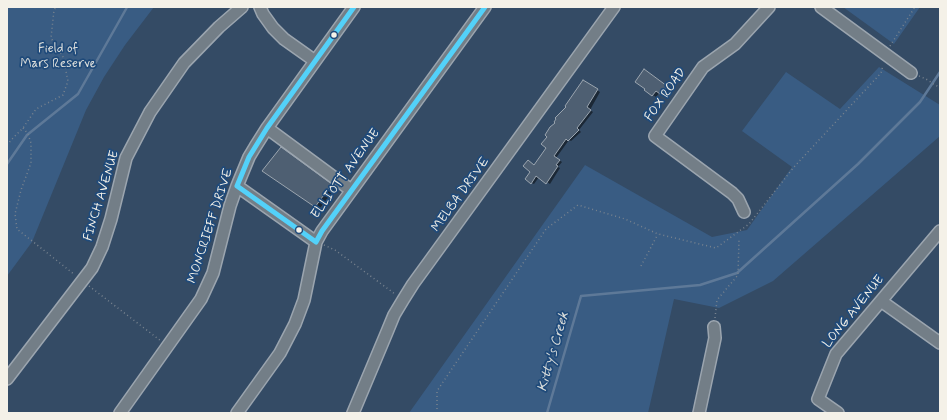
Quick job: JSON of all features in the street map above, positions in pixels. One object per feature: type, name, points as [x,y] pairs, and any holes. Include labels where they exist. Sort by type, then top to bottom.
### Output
[{"type":"street","name":"FINCH AVENUE","points":[[7,379],[92,268],[102,247],[111,219],[126,158],[150,112],[184,63],[219,26],[242,7]]},
{"type":"street","points":[[260,7],[273,28],[284,39],[315,61]]},
{"type":"street","name":"MONCRIEFF DRIVE","points":[[120,413],[201,299],[213,273],[230,206],[249,157],[267,128],[354,7]]},
{"type":"street","name":"ELLIOTT AVENUE","points":[[237,413],[280,353],[295,324],[304,300],[316,242],[322,231],[485,7]]},
{"type":"street","name":"MELBA DRIVE","points":[[353,413],[387,332],[413,284],[614,7]]},
{"type":"street","name":"FOX ROAD","points":[[744,212],[742,205],[732,193],[655,136],[703,68],[736,44],[769,7]]},
{"type":"street","points":[[821,7],[912,72]]},
{"type":"street","points":[[267,128],[351,190]]},
{"type":"street","points":[[237,186],[316,242]]},
{"type":"street","name":"LONG AVENUE","points":[[838,413],[818,399],[836,354],[940,231]]},
{"type":"street","points":[[881,301],[940,343]]},
{"type":"street","points":[[699,413],[715,338],[714,327]]},
{"type":"path","points":[[7,146],[12,138],[23,128],[36,109],[63,95],[68,81],[63,57],[51,38],[54,10],[56,7]]},
{"type":"path","points":[[437,413],[437,391],[546,229],[578,205],[624,220],[658,234],[716,248],[749,224],[794,167],[881,73],[891,42],[915,7]]},
{"type":"path","points":[[926,79],[940,88]]},
{"type":"path","points":[[23,128],[28,134],[31,143],[31,163],[21,190],[15,214],[17,229],[167,346]]},
{"type":"path","points":[[641,266],[658,234]]},
{"type":"path","points":[[714,327],[717,300],[738,275],[739,240]]},
{"type":"path","points":[[316,242],[335,250],[403,300]]},
{"type":"green space","name":"Field of Mars Reserve","points":[[7,7],[154,7],[125,45],[104,77],[86,110],[32,242],[7,276]]},
{"type":"green space","points":[[843,7],[920,7],[894,44]]},
{"type":"green space","points":[[879,67],[940,105],[940,136],[773,281],[719,308],[674,299],[648,413],[409,413],[585,165],[712,237],[747,230],[792,167],[742,131],[786,72],[840,109]]},
{"type":"building","points":[[644,69],[667,86],[664,92],[663,91],[660,94],[656,91],[652,96],[635,82]]},
{"type":"building","points":[[583,80],[598,89],[587,107],[591,110],[577,128],[579,130],[568,141],[566,139],[554,156],[560,160],[556,165],[558,166],[546,184],[536,176],[531,184],[525,179],[530,172],[523,166],[528,160],[534,165],[546,148],[541,144],[547,137],[545,135],[550,127],[555,123],[555,118],[566,107],[565,106]]},
{"type":"building","points":[[281,147],[332,184],[315,207],[262,171]]},
{"type":"waterway","points":[[7,164],[27,135],[78,94],[127,7]]},
{"type":"waterway","name":"Kitty's Creek","points":[[547,413],[581,296],[700,285],[737,273],[858,164],[920,102],[940,72]]},
{"type":"transit line","points":[[237,186],[249,157],[267,128],[354,7]]},
{"type":"transit line","points":[[316,242],[322,231],[485,7]]},
{"type":"transit line","points":[[237,186],[316,242]]}]
